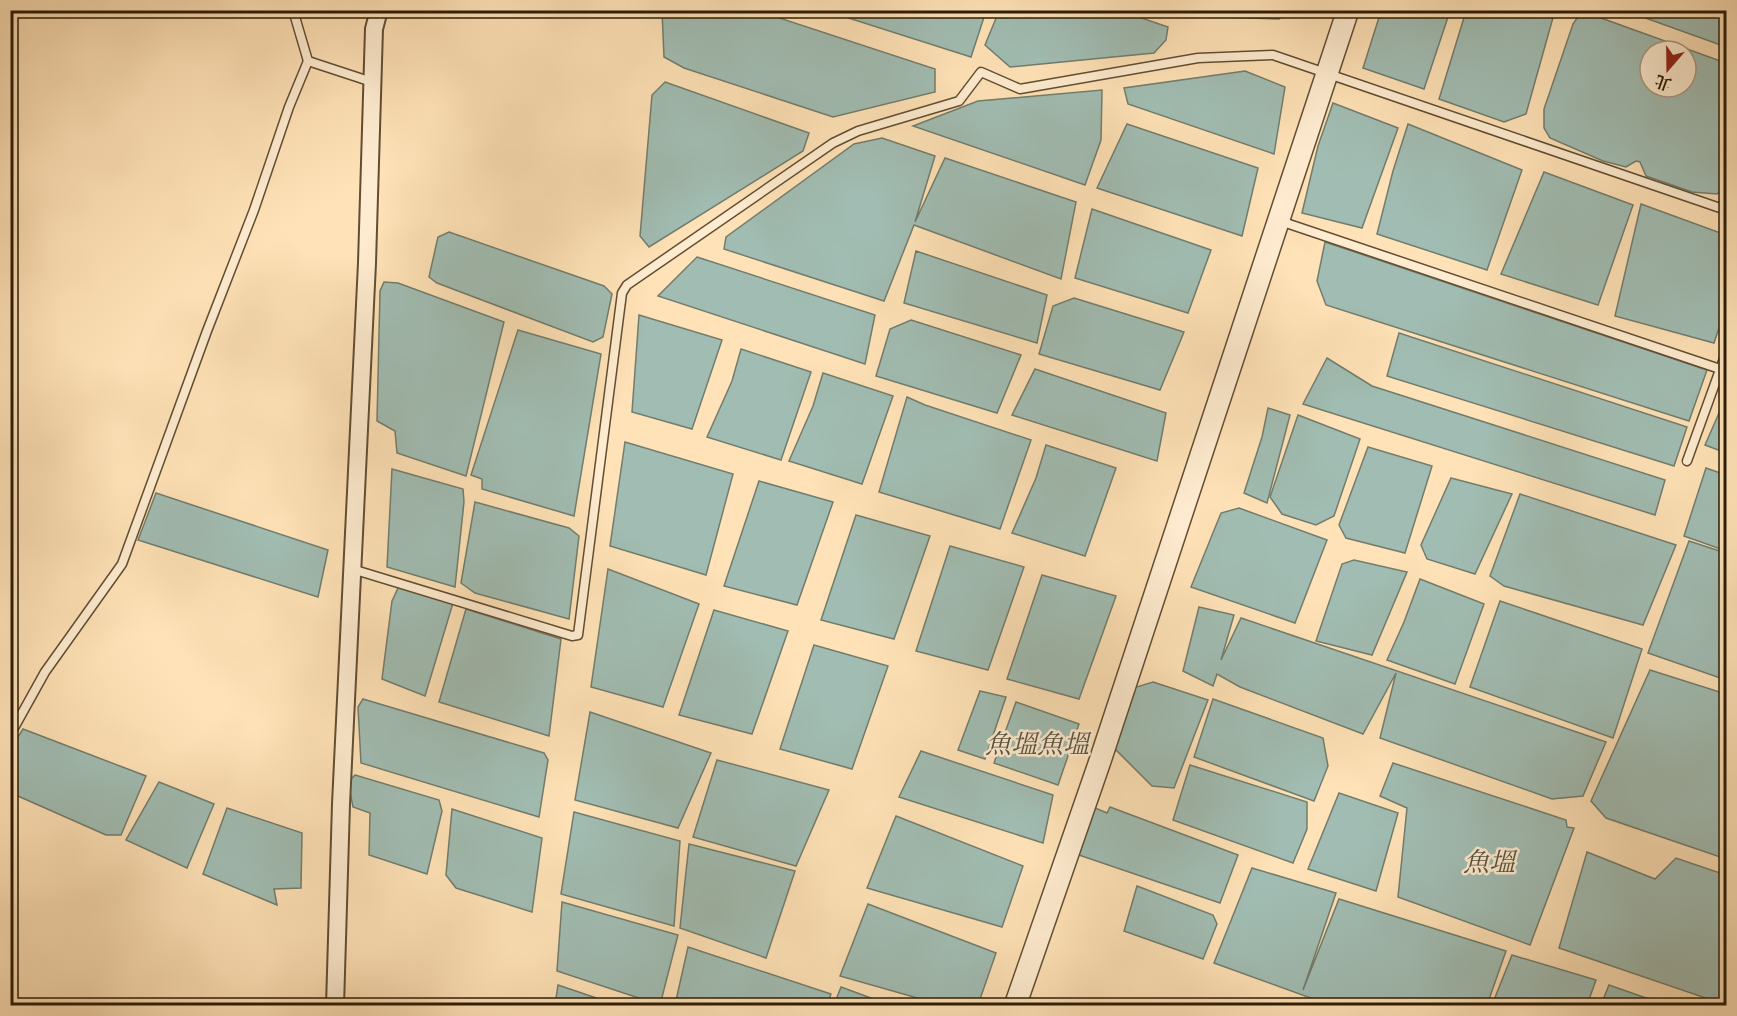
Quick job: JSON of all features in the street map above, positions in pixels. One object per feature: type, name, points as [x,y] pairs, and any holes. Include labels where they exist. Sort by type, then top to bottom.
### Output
[{"type":"street","points":[[335,1005],[341,804],[367,263],[374,28],[379,10]]},
{"type":"street","points":[[1016,1005],[1100,761],[1347,10]]},
{"type":"lane","points":[[10,735],[45,672],[122,564],[254,210],[289,107],[308,62],[292,10]]},
{"type":"lane","points":[[352,569],[572,636],[578,635],[622,293],[627,285],[833,143],[858,131],[959,101],[981,72],[1020,88],[1198,58],[1273,55],[1726,210]]},
{"type":"lane","points":[[308,62],[372,82]]},
{"type":"lane","points":[[1278,221],[1720,369]]},
{"type":"lane","points":[[1688,461],[1726,353]]},
{"type":"water","points":[[841,10],[986,11],[971,57],[842,16]]},
{"type":"water","points":[[662,11],[758,11],[935,69],[935,92],[833,117],[684,68],[664,57]]},
{"type":"water","points":[[999,11],[1121,11],[1168,27],[1166,40],[1154,53],[1010,67],[985,45]]},
{"type":"water","points":[[1194,11],[1287,11],[1279,19],[1217,17]]},
{"type":"water","points":[[1381,11],[1450,11],[1424,89],[1363,68]]},
{"type":"water","points":[[1466,11],[1545,11],[1554,14],[1526,114],[1504,122],[1439,99]]},
{"type":"water","points":[[1626,11],[1726,11],[1726,47]]},
{"type":"water","points":[[1590,14],[1659,39],[1638,39],[1638,99],[1698,99],[1698,53],[1726,63],[1726,184],[1717,194],[1692,192],[1646,176],[1640,162],[1636,161],[1626,167],[1603,161],[1550,138],[1544,128],[1544,109],[1573,24],[1579,15]]},
{"type":"water","points":[[1245,71],[1285,87],[1274,154],[1128,104],[1124,88]]},
{"type":"water","points":[[665,82],[809,133],[803,151],[649,247],[640,236],[652,95]]},
{"type":"water","points":[[1102,90],[1101,140],[1085,185],[913,126],[978,101]]},
{"type":"water","points":[[1333,103],[1398,128],[1362,228],[1302,213],[1318,146]]},
{"type":"water","points":[[1127,124],[1258,168],[1242,236],[1097,188]]},
{"type":"water","points":[[1408,124],[1522,170],[1487,270],[1377,234]]},
{"type":"water","points":[[882,138],[935,156],[915,222],[945,158],[1076,202],[1061,279],[914,225],[884,301],[724,249],[726,237],[854,144]]},
{"type":"water","points":[[1544,172],[1633,205],[1598,305],[1501,274]]},
{"type":"water","points":[[1641,204],[1726,235],[1726,307],[1714,343],[1615,316]]},
{"type":"water","points":[[1092,209],[1211,250],[1188,313],[1075,278]]},
{"type":"water","points":[[449,232],[604,286],[612,294],[603,337],[593,342],[437,283],[429,277],[438,237]]},
{"type":"water","points":[[1325,242],[1707,370],[1689,421],[1326,305],[1317,281]]},
{"type":"water","points":[[916,251],[1047,295],[1037,343],[904,303]]},
{"type":"water","points":[[697,257],[875,315],[865,364],[658,296]]},
{"type":"water","points":[[384,282],[398,283],[504,322],[466,476],[397,453],[395,431],[377,421],[380,291]]},
{"type":"water","points":[[1074,298],[1184,332],[1160,390],[1039,354],[1053,306]]},
{"type":"water","points":[[639,315],[722,340],[692,429],[632,412]]},
{"type":"water","points":[[911,320],[1021,355],[997,413],[876,376],[890,329]]},
{"type":"water","points":[[518,330],[601,354],[574,516],[482,489],[482,479],[471,475]]},
{"type":"water","points":[[1399,333],[1687,427],[1674,466],[1387,376]]},
{"type":"water","points":[[741,349],[811,372],[781,460],[707,437],[732,381]]},
{"type":"water","points":[[1327,358],[1372,386],[1665,480],[1655,515],[1303,404]]},
{"type":"water","points":[[1035,369],[1166,413],[1157,461],[1012,415]]},
{"type":"water","points":[[823,373],[893,396],[862,484],[789,461],[813,406]]},
{"type":"water","points":[[907,397],[1031,440],[1000,529],[879,492]]},
{"type":"water","points":[[1726,397],[1726,453],[1705,445]]},
{"type":"water","points":[[1268,408],[1290,415],[1267,503],[1244,493],[1262,437]]},
{"type":"water","points":[[1298,415],[1360,439],[1334,516],[1316,525],[1282,514],[1270,497]]},
{"type":"water","points":[[625,442],[733,474],[706,575],[610,546]]},
{"type":"water","points":[[1046,445],[1116,468],[1085,556],[1012,533],[1036,478]]},
{"type":"water","points":[[1368,447],[1432,466],[1405,553],[1346,538],[1339,525]]},
{"type":"water","points":[[1706,468],[1726,475],[1726,551],[1684,536]]},
{"type":"water","points":[[392,469],[463,489],[464,502],[455,587],[387,567]]},
{"type":"water","points":[[1451,478],[1512,494],[1475,574],[1427,559],[1421,545]]},
{"type":"water","points":[[759,481],[833,502],[797,605],[724,586]]},
{"type":"water","points":[[156,493],[328,550],[318,597],[138,540]]},
{"type":"water","points":[[1520,494],[1676,545],[1643,625],[1504,586],[1490,576]]},
{"type":"water","points":[[475,502],[569,528],[579,536],[569,619],[475,593],[461,583]]},
{"type":"water","points":[[1239,508],[1327,540],[1295,623],[1191,587],[1221,513]]},
{"type":"water","points":[[856,515],[930,536],[894,639],[821,620]]},
{"type":"water","points":[[1689,541],[1726,553],[1726,680],[1648,653]]},
{"type":"water","points":[[950,546],[1024,567],[988,670],[916,651]]},
{"type":"water","points":[[1354,560],[1407,572],[1372,655],[1316,641],[1342,564]]},
{"type":"water","points":[[608,569],[699,604],[663,707],[591,687]]},
{"type":"water","points":[[1042,575],[1116,596],[1079,699],[1007,679]]},
{"type":"water","points":[[1420,579],[1484,604],[1455,684],[1387,660]]},
{"type":"water","points":[[399,586],[453,603],[425,696],[382,679],[392,601]]},
{"type":"water","points":[[1500,601],[1642,649],[1613,738],[1470,687]]},
{"type":"water","points":[[1199,607],[1234,615],[1221,660],[1241,618],[1606,742],[1583,796],[1552,799],[1380,738],[1396,673],[1363,734],[1240,687],[1217,674],[1213,686],[1183,671]]},
{"type":"water","points":[[466,609],[561,639],[549,736],[439,702]]},
{"type":"water","points":[[714,610],[788,631],[752,734],[679,715]]},
{"type":"water","points":[[814,645],[888,666],[852,769],[780,749]]},
{"type":"water","points":[[1650,670],[1726,694],[1726,859],[1606,818],[1591,801]]},
{"type":"water","points":[[1153,682],[1208,700],[1174,788],[1152,786],[1112,746],[1130,689]]},
{"type":"water","points":[[980,691],[1006,697],[985,759],[958,750]]},
{"type":"water","points":[[363,699],[544,753],[548,760],[539,817],[361,763],[358,707]]},
{"type":"water","points":[[1213,699],[1323,738],[1328,766],[1314,801],[1194,757]]},
{"type":"water","name":"魚塭魚塭","points":[[1016,702],[1079,724],[1058,785],[994,763]]},
{"type":"water","points":[[590,712],[711,753],[678,828],[575,800]]},
{"type":"water","points":[[23,729],[146,776],[121,835],[106,835],[11,793],[11,748]]},
{"type":"water","points":[[921,751],[1053,795],[1043,843],[899,797]]},
{"type":"water","points":[[717,760],[829,790],[796,866],[693,837]]},
{"type":"water","name":"魚塭","points":[[1393,763],[1566,820],[1567,827],[1574,828],[1530,945],[1398,897],[1407,808],[1380,796]]},
{"type":"water","points":[[1190,765],[1307,802],[1307,829],[1293,863],[1173,820]]},
{"type":"water","points":[[355,775],[439,800],[442,811],[427,874],[369,855],[370,813],[353,807],[348,782]]},
{"type":"water","points":[[159,782],[214,804],[187,868],[126,840]]},
{"type":"water","name":"魚塭","points":[[1339,793],[1398,813],[1376,891],[1308,869]]},
{"type":"water","points":[[1088,805],[1107,813],[1110,807],[1238,855],[1220,903],[1073,853]]},
{"type":"water","points":[[227,808],[302,833],[301,888],[274,889],[277,905],[203,874]]},
{"type":"water","points":[[452,809],[542,838],[532,912],[456,888],[446,875]]},
{"type":"water","points":[[574,812],[680,841],[674,926],[561,894]]},
{"type":"water","points":[[896,816],[1023,866],[1002,927],[867,888]]},
{"type":"water","points":[[689,844],[795,871],[766,958],[680,928]]},
{"type":"water","name":"魚塭","points":[[1587,852],[1655,879],[1676,858],[1726,875],[1726,1005],[1559,948]]},
{"type":"water","points":[[1252,868],[1336,893],[1303,990],[1339,899],[1506,951],[1487,1005],[1330,1005],[1214,963]]},
{"type":"water","points":[[1137,886],[1213,915],[1217,924],[1203,959],[1124,931]]},
{"type":"water","points":[[562,902],[678,935],[660,1005],[557,971]]},
{"type":"water","points":[[868,904],[996,953],[978,1005],[942,1005],[840,976]]},
{"type":"water","points":[[688,947],[831,994],[827,1005],[675,1005]]},
{"type":"water","points":[[1512,955],[1596,980],[1587,1005],[1492,1005]]},
{"type":"water","points":[[558,985],[617,1005],[555,1005]]},
{"type":"water","points":[[1609,985],[1666,1005],[1601,1005]]},
{"type":"water","points":[[841,987],[890,1005],[834,1005]]}]
